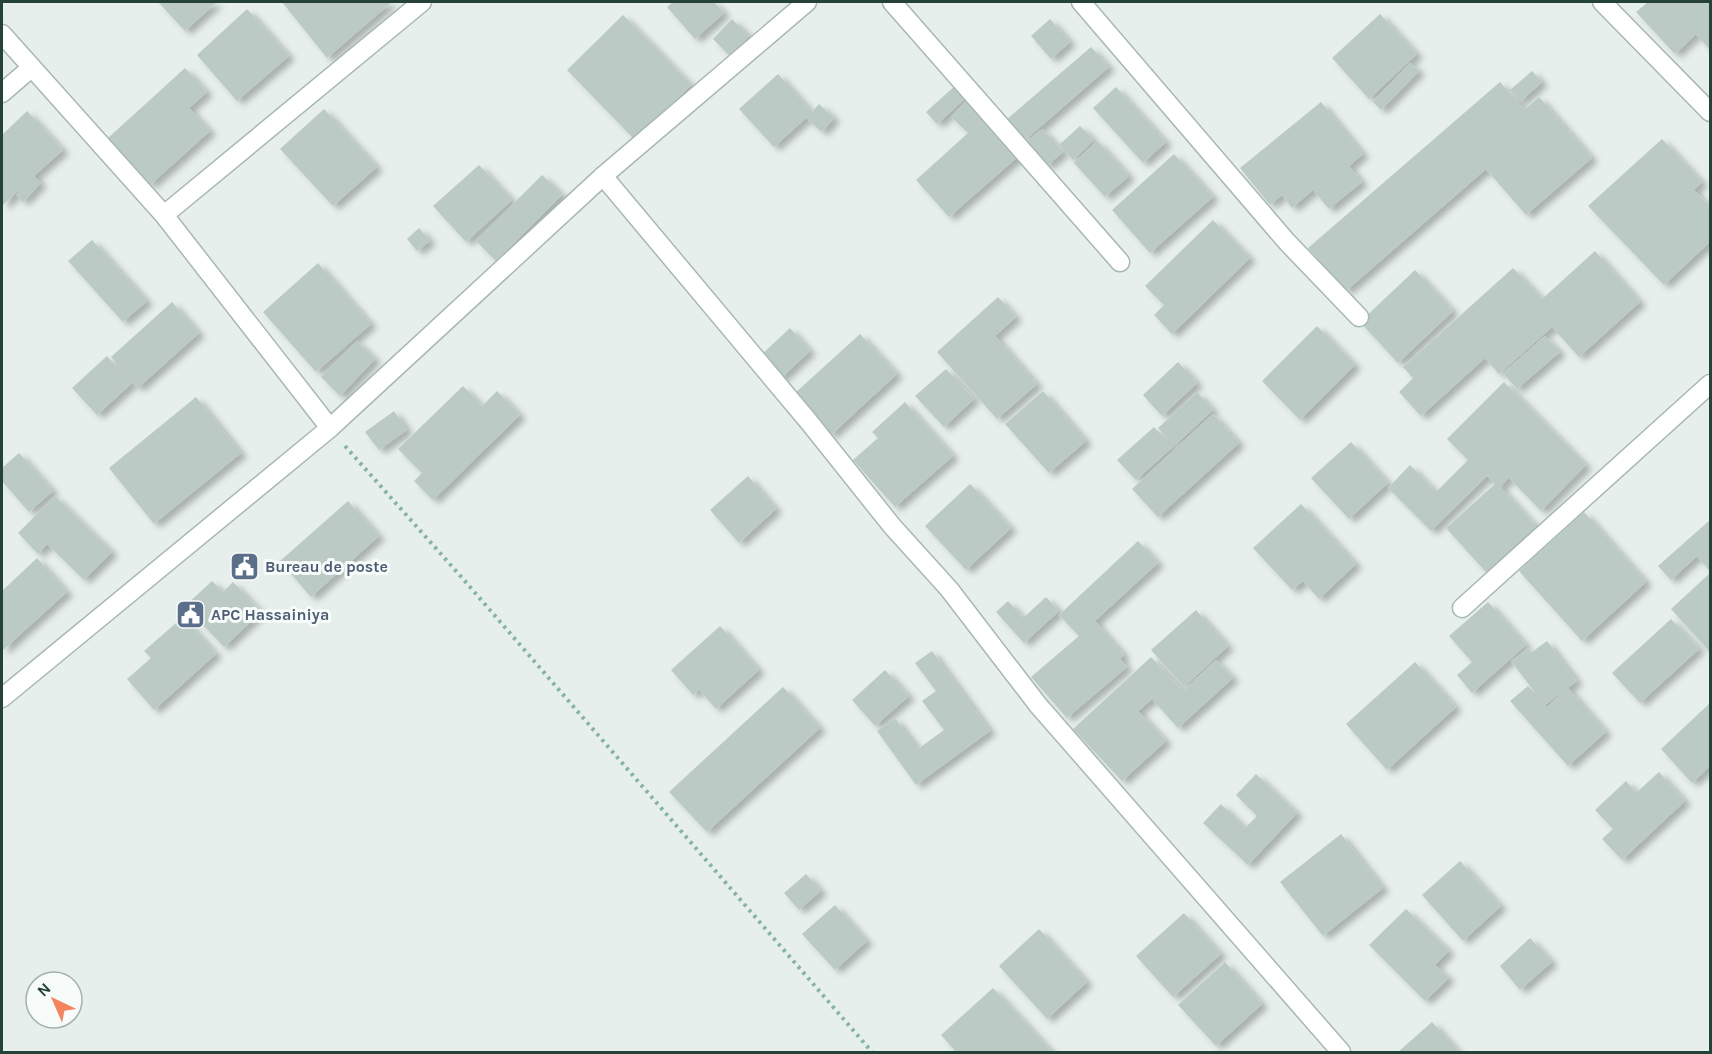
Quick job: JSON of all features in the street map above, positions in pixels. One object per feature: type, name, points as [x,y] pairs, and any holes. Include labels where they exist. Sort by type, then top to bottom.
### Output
[{"type":"street","points":[[164,215],[422,2]]},
{"type":"street","points":[[2,698],[330,428],[603,176],[807,2]]},
{"type":"street","points":[[892,2],[1120,262]]},
{"type":"street","points":[[1081,2],[1287,242],[1359,317]]},
{"type":"street","points":[[1602,2],[1710,112]]},
{"type":"street","points":[[2,34],[164,215],[330,428]]},
{"type":"street","points":[[2,93],[31,68]]},
{"type":"street","points":[[603,176],[809,422],[892,526],[949,589],[1038,705],[1341,1053]]},
{"type":"street","points":[[1462,608],[1710,384]]},
{"type":"path","points":[[330,428],[872,1053]]},
{"type":"building","points":[[158,2],[217,2],[185,31]]},
{"type":"building","points":[[282,2],[392,2],[327,58]]},
{"type":"building","points":[[673,2],[714,2],[724,13],[695,39],[667,7]]},
{"type":"building","points":[[1648,2],[1710,2],[1710,50],[1696,34],[1675,54],[1636,12]]},
{"type":"building","points":[[247,9],[289,56],[237,101],[197,55]]},
{"type":"building","points":[[1380,14],[1417,54],[1369,99],[1332,58]]},
{"type":"building","points":[[623,15],[691,85],[635,140],[567,70]]},
{"type":"building","points":[[732,19],[749,36],[730,56],[713,39]]},
{"type":"building","points":[[1050,19],[1070,42],[1051,59],[1031,36]]},
{"type":"building","points":[[1091,47],[1109,67],[1024,141],[1006,120]]},
{"type":"building","points":[[1410,63],[1419,71],[1381,110],[1373,102]]},
{"type":"building","points":[[185,68],[207,92],[189,108],[210,131],[150,185],[108,138]]},
{"type":"building","points":[[1532,71],[1542,82],[1520,102],[1510,90]]},
{"type":"building","points":[[778,74],[812,112],[819,104],[834,118],[822,132],[806,118],[774,147],[739,109]]},
{"type":"building","points":[[1500,82],[1524,110],[1539,97],[1592,158],[1526,215],[1486,169],[1346,291],[1308,248]]},
{"type":"building","points":[[957,84],[968,96],[937,124],[926,112]]},
{"type":"building","points":[[1116,87],[1166,142],[1143,163],[1093,108]]},
{"type":"building","points":[[970,97],[988,114],[978,124],[988,116],[1021,154],[949,217],[916,180],[968,133],[951,117]]},
{"type":"building","points":[[1321,102],[1363,154],[1349,166],[1362,182],[1329,209],[1313,190],[1292,208],[1282,195],[1270,205],[1240,168]]},
{"type":"building","points":[[324,109],[377,167],[333,206],[280,149]]},
{"type":"building","points":[[27,111],[63,150],[34,176],[41,183],[23,202],[16,195],[30,180],[2,206],[2,135]]},
{"type":"building","points":[[1080,126],[1094,140],[1073,160],[1059,145]]},
{"type":"building","points":[[1042,129],[1063,152],[1047,166],[1026,142]]},
{"type":"building","points":[[1662,139],[1702,182],[1694,190],[1710,207],[1710,242],[1664,285],[1588,206]]},
{"type":"building","points":[[1097,141],[1129,176],[1105,197],[1074,163]]},
{"type":"building","points":[[1174,154],[1213,197],[1150,253],[1112,210]]},
{"type":"building","points":[[479,165],[512,200],[466,242],[433,206]]},
{"type":"building","points":[[542,175],[562,195],[496,261],[476,241]]},
{"type":"building","points":[[1213,220],[1250,258],[1172,334],[1154,315],[1164,305],[1145,286]]},
{"type":"building","points":[[419,228],[430,241],[417,251],[407,239]]},
{"type":"building","points":[[92,240],[147,301],[123,322],[68,261]]},
{"type":"building","points":[[1595,251],[1640,302],[1579,357],[1552,327],[1499,374],[1485,358],[1421,416],[1399,392],[1413,378],[1403,367],[1513,268],[1542,299]]},
{"type":"building","points":[[318,263],[371,324],[316,372],[263,312]]},
{"type":"building","points":[[1415,270],[1453,311],[1398,363],[1360,322]]},
{"type":"building","points":[[998,297],[1016,317],[995,336],[1037,384],[997,419],[937,352]]},
{"type":"building","points":[[172,302],[199,333],[138,388],[111,357]]},
{"type":"building","points":[[1317,326],[1355,365],[1300,420],[1262,381]]},
{"type":"building","points":[[790,328],[810,351],[780,379],[760,356]]},
{"type":"building","points":[[860,334],[897,374],[831,435],[794,394]]},
{"type":"building","points":[[1545,336],[1560,352],[1517,389],[1503,373]]},
{"type":"building","points":[[357,341],[375,359],[340,396],[321,377]]},
{"type":"building","points":[[107,356],[132,383],[97,415],[72,388]]},
{"type":"building","points":[[1178,362],[1197,383],[1162,416],[1143,395]]},
{"type":"building","points":[[946,369],[974,399],[944,427],[915,396]]},
{"type":"building","points":[[1504,382],[1586,465],[1541,511],[1509,478],[1500,487],[1536,526],[1486,572],[1446,528],[1495,484],[1487,476],[1431,531],[1388,488],[1410,465],[1436,492],[1468,460],[1447,439]]},
{"type":"building","points":[[463,386],[482,406],[497,391],[520,415],[433,500],[414,481],[422,473],[398,449]]},
{"type":"building","points":[[1043,391],[1086,441],[1049,473],[1005,424]]},
{"type":"building","points":[[1197,392],[1213,410],[1174,446],[1158,428]]},
{"type":"building","points":[[196,397],[241,453],[154,524],[109,468]]},
{"type":"building","points":[[905,402],[953,456],[895,507],[853,460],[878,438],[872,432]]},
{"type":"building","points":[[394,411],[407,430],[379,450],[365,432]]},
{"type":"building","points":[[1213,414],[1239,443],[1158,517],[1132,489]]},
{"type":"building","points":[[1154,427],[1173,447],[1136,480],[1117,460]]},
{"type":"building","points":[[1351,442],[1388,483],[1349,519],[1311,478]]},
{"type":"building","points":[[19,453],[53,491],[29,512],[2,481],[2,468]]},
{"type":"building","points":[[748,476],[776,509],[739,543],[710,510]]},
{"type":"building","points":[[970,484],[1011,528],[966,570],[925,526]]},
{"type":"building","points":[[55,496],[112,552],[84,580],[47,544],[38,554],[18,533]]},
{"type":"building","points":[[348,501],[379,536],[311,597],[280,561]]},
{"type":"building","points":[[1301,504],[1356,564],[1319,599],[1303,581],[1292,590],[1253,548]]},
{"type":"building","points":[[1584,512],[1646,582],[1582,641],[1519,571]]},
{"type":"building","points":[[1710,520],[1710,571],[1697,556],[1671,580],[1658,566]]},
{"type":"building","points":[[1138,541],[1158,563],[1095,621],[1124,655],[1120,659],[1127,667],[1067,718],[1031,677],[1079,636],[1059,615]]},
{"type":"building","points":[[37,558],[67,592],[2,651],[2,591]]},
{"type":"building","points":[[1710,573],[1710,652],[1671,609]]},
{"type":"building","points":[[212,581],[223,592],[233,582],[261,612],[224,647],[185,606]]},
{"type":"building","points":[[1046,597],[1059,611],[1024,643],[996,612],[1008,601],[1023,618]]},
{"type":"building","points":[[1488,602],[1526,645],[1472,693],[1457,675],[1472,662],[1449,636]]},
{"type":"building","points":[[1196,610],[1228,646],[1184,687],[1151,650]]},
{"type":"building","points":[[183,617],[216,654],[154,710],[127,679],[151,658],[144,651]]},
{"type":"building","points":[[1671,619],[1699,649],[1640,703],[1612,673]]},
{"type":"building","points":[[720,626],[759,670],[716,709],[699,690],[693,695],[671,670]]},
{"type":"building","points":[[1547,641],[1577,681],[1545,705],[1547,707],[1568,688],[1606,732],[1568,766],[1510,701],[1528,686],[1536,694],[1511,661],[1528,648],[1532,652]]},
{"type":"building","points":[[932,651],[990,731],[916,785],[877,731],[895,718],[918,749],[944,730],[922,701],[936,691],[915,663]]},
{"type":"building","points":[[1151,657],[1183,691],[1216,660],[1233,678],[1178,728],[1152,699],[1138,711],[1166,741],[1122,781],[1073,729]]},
{"type":"building","points":[[1415,662],[1456,707],[1387,770],[1346,724]]},
{"type":"building","points":[[885,670],[909,696],[875,726],[852,700]]},
{"type":"building","points":[[783,687],[820,728],[707,832],[669,792]]},
{"type":"building","points":[[1710,703],[1710,766],[1692,783],[1661,749]]},
{"type":"building","points":[[1659,772],[1685,801],[1622,860],[1602,839],[1613,829],[1595,810],[1626,781],[1636,793]]},
{"type":"building","points":[[1256,774],[1297,813],[1248,865],[1203,823],[1221,804],[1245,828],[1257,816],[1236,795]]},
{"type":"building","points":[[1341,834],[1383,888],[1323,936],[1280,882]]},
{"type":"building","points":[[1460,861],[1501,906],[1463,941],[1422,895]]},
{"type":"building","points":[[806,874],[821,891],[799,910],[784,893]]},
{"type":"building","points":[[835,905],[867,941],[835,970],[802,934]]},
{"type":"building","points":[[1406,909],[1449,951],[1435,965],[1449,978],[1425,1001],[1369,945]]},
{"type":"building","points":[[1184,913],[1221,954],[1173,997],[1136,956]]},
{"type":"building","points":[[1039,929],[1087,982],[1047,1019],[999,966]]},
{"type":"building","points":[[1530,938],[1552,962],[1520,990],[1500,966]]},
{"type":"building","points":[[1225,962],[1262,1004],[1216,1046],[1178,1005]]},
{"type":"building","points":[[993,988],[1052,1052],[956,1052],[941,1035]]},
{"type":"building","points":[[1432,1022],[1459,1052],[1398,1052]]},
{"type":"place","name":"Bureau de poste","points":[[244,566]]},
{"type":"place","name":"APC Hassainiya","points":[[190,614]]}]
